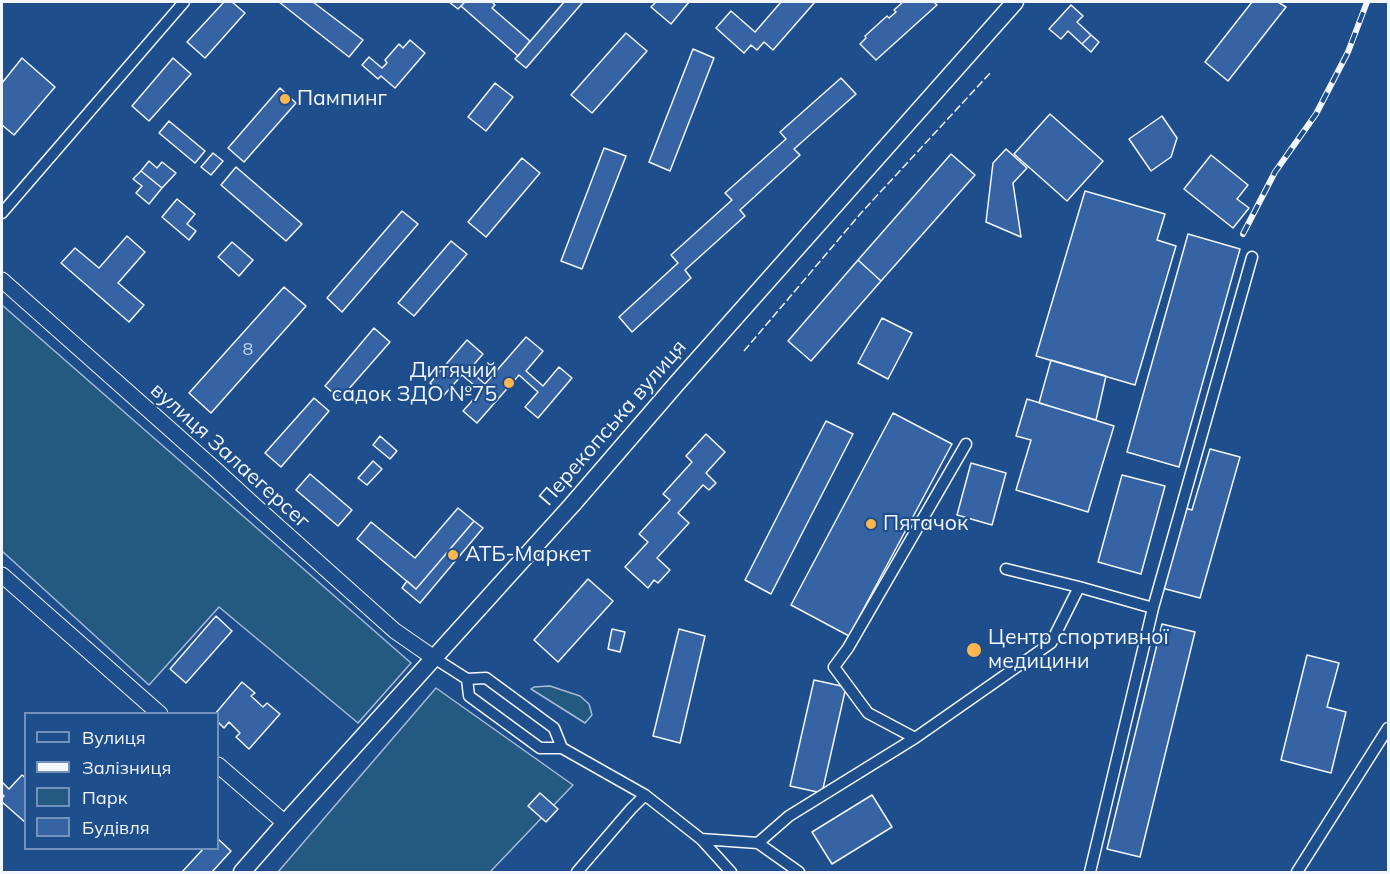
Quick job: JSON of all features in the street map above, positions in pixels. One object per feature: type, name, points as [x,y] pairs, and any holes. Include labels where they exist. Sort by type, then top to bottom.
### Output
[{"type":"main road","name":"Перекопська вулиця","points":[[242,873],[572,505],[1015,2]]},
{"type":"main road","name":"вулиця Залаегерсег","points":[[2,280],[395,631],[434,658]]},
{"type":"main road","points":[[2,575],[158,712]]},
{"type":"main road","points":[[219,766],[285,824]]},
{"type":"street","points":[[2,213],[184,2]]},
{"type":"street","points":[[1090,873],[1153,608],[1252,257]]},
{"type":"street","points":[[915,738],[868,713],[834,667],[848,648],[966,444]]},
{"type":"street","points":[[1006,569],[1153,608]]},
{"type":"street","points":[[758,843],[789,816],[915,738],[1051,643],[1079,587]]},
{"type":"street","points":[[434,658],[467,679],[486,678],[554,728],[562,748]]},
{"type":"street","points":[[467,679],[469,696],[540,748],[562,748],[645,795],[701,839],[731,873]]},
{"type":"street","points":[[1298,873],[1389,728]]},
{"type":"street","points":[[577,873],[645,795]]},
{"type":"street","points":[[701,839],[758,843],[799,873]]},
{"type":"green space","points":[[2,305],[411,663],[358,723],[219,607],[149,685],[2,551]]},
{"type":"green space","points":[[550,686],[580,696],[589,704],[592,715],[585,723],[531,689]]},
{"type":"green space","points":[[436,688],[573,785],[490,872],[278,872]]},
{"type":"building","points":[[224,2],[232,2],[245,13],[205,58],[187,42]]},
{"type":"building","points":[[279,2],[313,2],[363,40],[349,57]]},
{"type":"building","points":[[449,2],[465,2],[458,9]]},
{"type":"building","points":[[465,2],[492,2],[495,5],[492,8],[530,41],[518,56],[461,6]]},
{"type":"building","points":[[564,2],[583,2],[526,68],[515,59]]},
{"type":"building","points":[[656,2],[689,2],[671,24],[651,7]]},
{"type":"building","points":[[781,2],[815,2],[773,50],[764,42],[757,50],[751,45],[744,53],[716,28],[731,11],[755,32]]},
{"type":"building","points":[[903,2],[934,2],[937,5],[876,60],[860,44],[866,38],[865,36],[887,16],[889,18],[896,12],[894,10]]},
{"type":"building","points":[[1252,2],[1278,2],[1286,7],[1228,81],[1205,62]]},
{"type":"building","points":[[1071,5],[1083,16],[1077,22],[1091,35],[1082,44],[1068,31],[1061,39],[1049,29]]},
{"type":"building","points":[[626,33],[647,51],[592,113],[571,95]]},
{"type":"building","points":[[1091,35],[1099,42],[1091,52],[1082,44]]},
{"type":"building","points":[[410,40],[425,53],[395,88],[381,76],[378,79],[362,65],[369,57],[382,68],[387,63],[385,60],[399,44],[403,48]]},
{"type":"building","points":[[693,49],[714,58],[670,171],[649,162]]},
{"type":"building","points":[[22,58],[55,87],[14,135],[2,125],[2,83]]},
{"type":"building","points":[[173,58],[191,74],[149,121],[132,106]]},
{"type":"building","points":[[841,78],[856,94],[794,149],[800,155],[740,210],[745,216],[685,270],[691,278],[632,332],[619,317],[678,263],[671,255],[732,200],[725,193],[786,139],[780,132]]},
{"type":"building","points":[[495,83],[513,97],[486,131],[468,117]]},
{"type":"building","points":[[280,88],[296,103],[244,162],[228,148]]},
{"type":"building","points":[[1050,114],[1103,161],[1067,201],[1014,154]]},
{"type":"building","points":[[1162,116],[1177,138],[1171,157],[1151,171],[1129,139]]},
{"type":"building","points":[[169,121],[205,151],[195,163],[159,133]]},
{"type":"building","points":[[604,148],[626,156],[582,269],[561,261]]},
{"type":"building","points":[[1006,149],[1027,168],[1013,183],[1021,237],[986,222],[993,163]]},
{"type":"building","points":[[213,153],[223,161],[211,175],[201,167]]},
{"type":"building","points":[[951,154],[975,175],[881,281],[858,260]]},
{"type":"building","points":[[1211,155],[1248,185],[1237,199],[1249,208],[1233,228],[1184,189]]},
{"type":"building","points":[[522,158],[540,173],[486,237],[468,222]]},
{"type":"building","points":[[149,161],[157,168],[162,162],[176,173],[162,188],[141,171]]},
{"type":"building","points":[[236,167],[302,224],[286,241],[221,185]]},
{"type":"building","points":[[141,171],[162,188],[149,204],[136,193],[142,186],[133,179]]},
{"type":"building","points":[[1085,191],[1165,214],[1157,240],[1176,246],[1135,385],[1036,356]]},
{"type":"building","points":[[177,199],[195,214],[187,224],[196,231],[189,240],[162,217]]},
{"type":"building","points":[[402,211],[418,224],[342,312],[327,298]]},
{"type":"building","points":[[1188,234],[1240,249],[1179,467],[1127,452]]},
{"type":"building","points":[[127,236],[145,252],[118,283],[144,305],[129,322],[61,263],[75,248],[99,268]]},
{"type":"building","points":[[451,241],[467,254],[414,316],[398,303]]},
{"type":"building","points":[[232,242],[253,260],[239,276],[218,257]]},
{"type":"building","points":[[858,260],[881,281],[811,361],[788,341]]},
{"type":"building","points":[[284,287],[306,306],[211,413],[189,393]]},
{"type":"building","points":[[882,318],[912,333],[888,379],[858,363]]},
{"type":"building","points":[[374,328],[390,342],[340,399],[325,386]]},
{"type":"building","points":[[526,337],[543,351],[526,371],[543,386],[559,367],[572,378],[538,418],[525,407],[538,392],[519,375],[477,423],[463,411],[481,391],[462,375],[444,395],[430,383],[467,340],[483,354],[469,370],[485,384]]},
{"type":"building","points":[[1051,360],[1106,376],[1096,420],[1039,403]]},
{"type":"building","points":[[314,398],[329,411],[281,467],[265,453]]},
{"type":"building","points":[[1027,399],[1114,426],[1088,512],[1016,490],[1031,440],[1016,436]]},
{"type":"building","name":"Пятачок","points":[[893,413],[952,444],[849,636],[791,605]]},
{"type":"building","points":[[826,421],[853,434],[771,594],[745,580]]},
{"type":"building","points":[[706,434],[725,452],[706,473],[716,483],[709,490],[703,485],[678,513],[689,523],[657,558],[670,570],[658,583],[654,580],[648,588],[625,567],[648,542],[639,534],[670,500],[663,494],[692,462],[686,456]]},
{"type":"building","points":[[380,436],[397,451],[390,459],[373,445]]},
{"type":"building","points":[[1210,449],[1240,457],[1200,598],[1162,588],[1185,508],[1192,510]]},
{"type":"building","points":[[373,461],[382,469],[367,485],[358,478]]},
{"type":"building","points":[[971,463],[1006,473],[992,525],[957,515]]},
{"type":"building","points":[[310,474],[352,510],[338,526],[296,490]]},
{"type":"building","points":[[1122,475],[1165,486],[1141,574],[1098,562]]},
{"type":"building","points":[[458,508],[474,521],[416,589],[357,539],[371,522],[415,558]]},
{"type":"building","name":"АТБ-Маркет","points":[[474,521],[483,528],[420,603],[402,588],[407,581],[416,589]]},
{"type":"building","points":[[588,579],[613,601],[558,662],[534,640]]},
{"type":"building","points":[[216,616],[232,631],[186,683],[170,669]]},
{"type":"building","points":[[1162,624],[1195,632],[1140,857],[1107,849]]},
{"type":"building","points":[[612,629],[625,632],[620,652],[608,649]]},
{"type":"building","points":[[679,629],[705,636],[680,743],[653,736]]},
{"type":"building","points":[[1307,655],[1339,663],[1327,707],[1346,712],[1331,773],[1281,760]]},
{"type":"building","points":[[814,680],[846,687],[822,793],[790,786]]},
{"type":"building","points":[[242,682],[255,693],[251,696],[263,707],[267,703],[280,714],[249,749],[236,737],[240,733],[229,722],[224,728],[219,723],[219,712],[217,712]]},
{"type":"building","points":[[22,775],[24,776],[24,821],[2,802],[4,796],[2,782],[9,789]]},
{"type":"building","points":[[540,793],[558,809],[546,822],[528,806]]},
{"type":"building","points":[[872,795],[892,827],[832,864],[812,832]]},
{"type":"building","points":[[219,840],[231,851],[212,872],[182,872],[202,850],[219,850]]},
{"type":"railway","points":[[1243,234],[1275,172],[1316,114],[1348,52],[1367,2]]},
{"type":"fence","points":[[744,351],[861,213],[992,71]]},
{"type":"place","name":"Пампинг","points":[[285,99]]},
{"type":"place","name":"Дитячий садок ЗДО №75","points":[[509,383]]},
{"type":"place","name":"Пятачок","points":[[871,524]]},
{"type":"place","name":"АТБ-Маркет","points":[[453,555]]},
{"type":"place","name":"Центр спортивної медицини","points":[[974,650]]}]
